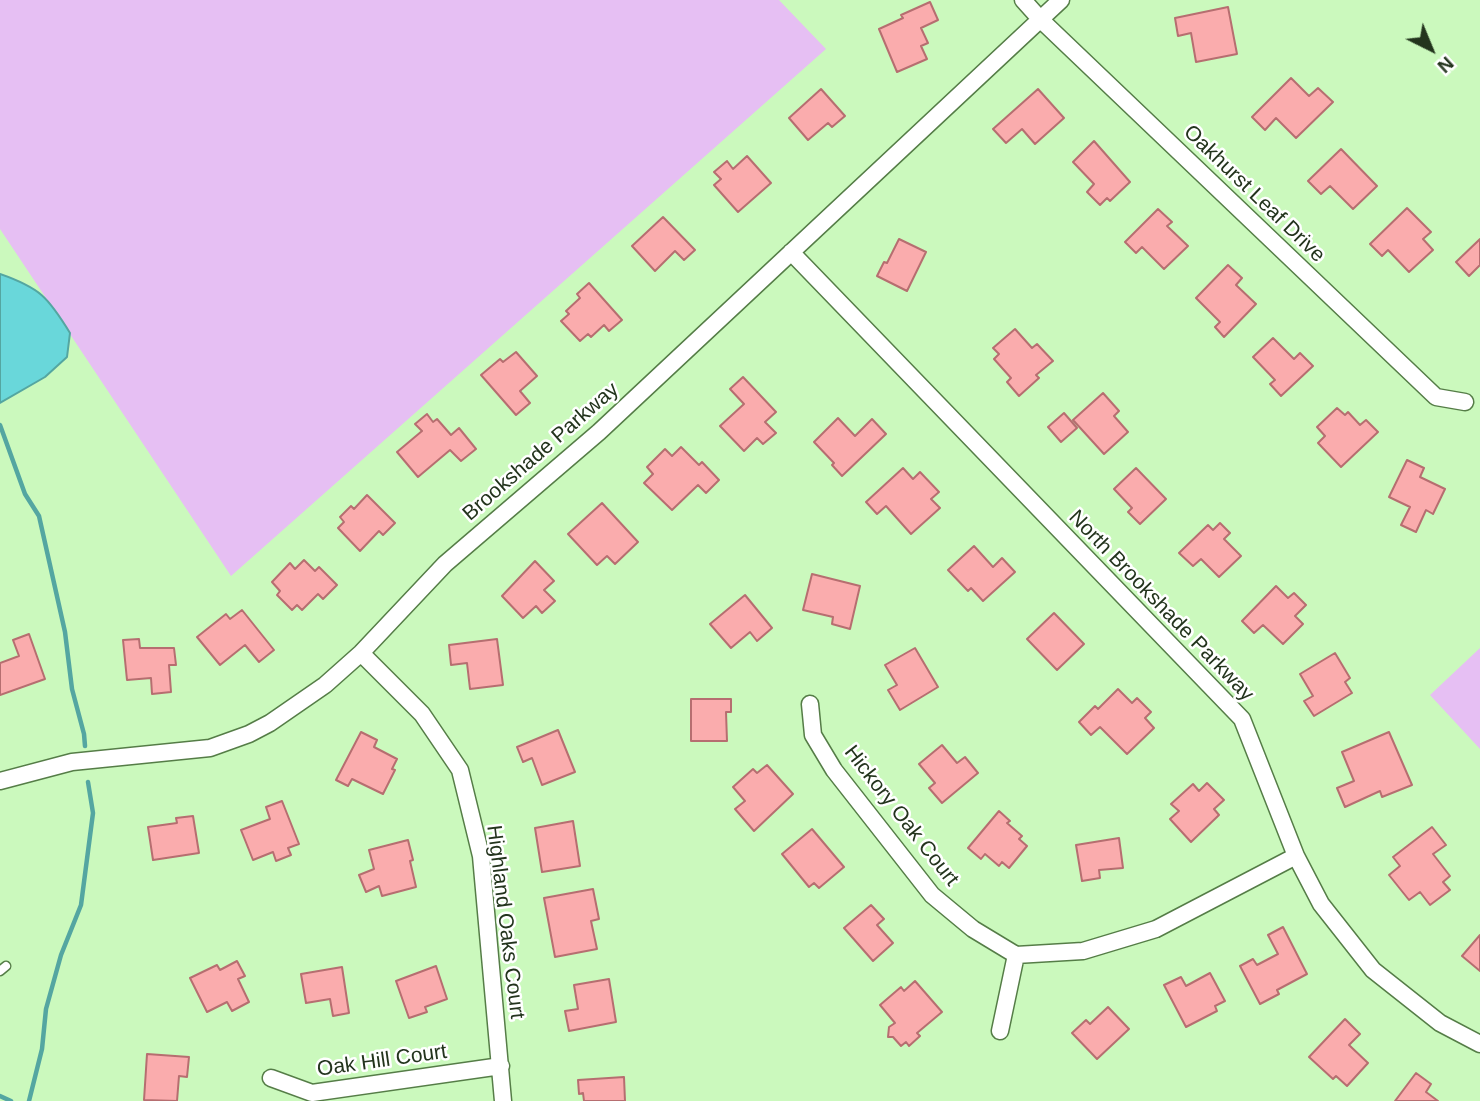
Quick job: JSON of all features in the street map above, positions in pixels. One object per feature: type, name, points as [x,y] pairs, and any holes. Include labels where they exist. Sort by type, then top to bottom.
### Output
[{"type":"street","name":"Oakhurst Leaf Drive","points":[[1023,0],[1436,397],[1465,402]]},
{"type":"street","name":"Brookshade Parkway","points":[[0,781],[72,762],[210,748],[249,734],[325,685],[361,653],[444,564],[598,432],[1061,0]]},
{"type":"street","name":"North Brookshade Parkway","points":[[791,252],[1242,719],[1296,856],[1321,904],[1373,970],[1440,1023],[1480,1045]]},
{"type":"street","name":"Highland Oaks Court","points":[[361,653],[422,714],[460,770],[481,856],[503,1101]]},
{"type":"street","name":"Hickory Oak Court","points":[[810,704],[813,735],[835,770],[932,895],[973,929],[1016,955]]},
{"type":"street","points":[[1000,1031],[1016,955],[1083,951],[1156,929],[1296,856]]},
{"type":"street","name":"Oak Hill Court","points":[[271,1078],[312,1093],[501,1066]]},
{"type":"shaded area","points":[[0,0],[779,0],[826,49],[231,576],[0,229]]},
{"type":"shaded area","points":[[1480,648],[1480,749],[1430,695]]},
{"type":"water","points":[[0,274],[25,284],[42,295],[70,333],[67,357],[45,377],[0,403]]},
{"type":"building","points":[[930,2],[938,20],[921,28],[928,43],[921,46],[927,59],[897,72],[879,29]]},
{"type":"building","points":[[1228,7],[1237,54],[1196,62],[1191,33],[1178,36],[1175,18]]},
{"type":"building","points":[[1291,78],[1309,96],[1318,88],[1333,102],[1296,138],[1276,118],[1265,130],[1252,117]]},
{"type":"building","points":[[821,89],[845,116],[832,127],[828,123],[808,140],[789,118]]},
{"type":"building","points":[[1038,89],[1064,118],[1035,144],[1022,129],[1006,143],[993,129]]},
{"type":"building","points":[[1094,141],[1130,182],[1110,201],[1107,198],[1100,205],[1087,192],[1094,184],[1073,162]]},
{"type":"building","points":[[1341,149],[1377,186],[1353,209],[1330,186],[1321,194],[1308,181]]},
{"type":"building","points":[[747,156],[771,183],[738,212],[714,185],[721,179],[714,172],[727,161],[733,169]]},
{"type":"building","points":[[1407,208],[1431,232],[1423,239],[1433,250],[1409,272],[1388,250],[1382,256],[1370,244]]},
{"type":"building","points":[[1158,209],[1172,222],[1167,226],[1188,246],[1164,269],[1142,247],[1136,253],[1125,242]]},
{"type":"building","points":[[663,217],[695,250],[684,260],[675,251],[655,271],[632,246]]},
{"type":"building","points":[[899,239],[926,252],[907,291],[877,276]]},
{"type":"building","points":[[1480,239],[1480,265],[1469,276],[1456,262]]},
{"type":"building","points":[[1228,265],[1242,278],[1236,285],[1256,304],[1224,337],[1215,327],[1220,322],[1196,298]]},
{"type":"building","points":[[589,283],[622,320],[609,331],[604,325],[591,337],[588,334],[580,341],[561,321],[569,314],[566,311],[580,298],[577,294]]},
{"type":"building","points":[[1015,329],[1032,348],[1037,344],[1053,361],[1036,375],[1039,378],[1019,396],[1007,382],[1011,378],[994,359],[999,354],[993,348]]},
{"type":"building","points":[[1273,338],[1294,359],[1300,353],[1313,366],[1281,396],[1270,384],[1275,380],[1253,357]]},
{"type":"building","points":[[516,352],[537,376],[520,391],[530,403],[516,415],[481,375],[500,359],[503,362]]},
{"type":"building","points":[[743,377],[776,412],[765,422],[776,433],[763,444],[757,438],[744,451],[720,426],[744,404],[730,389]]},
{"type":"building","points":[[1103,393],[1119,411],[1114,416],[1128,432],[1104,454],[1073,420]]},
{"type":"building","points":[[1337,408],[1345,415],[1348,412],[1360,425],[1366,420],[1378,432],[1341,467],[1318,443],[1325,436],[1317,427]]},
{"type":"building","points":[[1064,413],[1077,428],[1061,442],[1048,427]]},
{"type":"building","points":[[427,414],[433,422],[437,419],[451,435],[459,428],[476,449],[461,461],[450,450],[418,477],[397,452],[422,431],[415,424]]},
{"type":"building","points":[[838,418],[855,436],[872,419],[886,434],[842,476],[814,442]]},
{"type":"building","points":[[681,447],[699,465],[702,462],[719,480],[706,493],[698,485],[672,510],[644,483],[653,474],[647,467],[665,449],[672,456]]},
{"type":"building","points":[[1407,460],[1424,468],[1420,477],[1445,489],[1433,514],[1426,510],[1416,532],[1401,525],[1410,507],[1389,497]]},
{"type":"building","points":[[903,468],[913,479],[920,472],[939,492],[931,499],[940,508],[911,534],[886,506],[877,514],[866,502]]},
{"type":"building","points":[[1136,468],[1166,499],[1140,524],[1128,512],[1132,508],[1114,489]]},
{"type":"building","points":[[367,495],[395,523],[383,535],[379,531],[360,551],[338,528],[344,522],[340,517],[351,506],[354,509]]},
{"type":"building","points":[[602,503],[638,542],[615,564],[607,556],[597,565],[568,534]]},
{"type":"building","points":[[1220,523],[1230,533],[1224,539],[1241,556],[1219,577],[1201,559],[1193,566],[1179,553],[1208,525],[1213,530]]},
{"type":"building","points":[[974,546],[993,567],[1002,558],[1015,572],[983,601],[971,588],[968,591],[948,570]]},
{"type":"building","points":[[304,560],[315,571],[319,567],[337,585],[323,599],[318,594],[302,610],[297,605],[292,610],[277,595],[280,591],[272,582],[290,563],[295,569]]},
{"type":"building","points":[[535,561],[554,581],[544,590],[555,601],[542,613],[536,606],[523,618],[502,596]]},
{"type":"building","points":[[812,574],[860,586],[850,629],[832,624],[833,617],[803,610]]},
{"type":"building","points":[[1276,586],[1288,598],[1294,593],[1306,605],[1295,616],[1303,624],[1283,644],[1263,625],[1254,633],[1242,621]]},
{"type":"building","points":[[745,595],[772,628],[757,641],[750,632],[731,648],[710,624]]},
{"type":"building","points":[[242,610],[274,650],[259,662],[245,645],[220,665],[197,637],[226,614],[230,619]]},
{"type":"building","points":[[1054,613],[1084,644],[1057,670],[1027,639]]},
{"type":"building","points":[[29,634],[45,679],[0,695],[0,663],[19,656],[13,640]]},
{"type":"building","points":[[139,639],[140,648],[174,648],[176,665],[169,665],[171,692],[152,694],[151,678],[127,680],[123,640]]},
{"type":"building","points":[[497,639],[503,685],[470,689],[467,663],[451,665],[449,645]]},
{"type":"building","points":[[915,648],[938,687],[900,710],[888,690],[897,685],[885,665]]},
{"type":"building","points":[[1335,653],[1350,678],[1345,682],[1352,693],[1314,716],[1304,701],[1313,696],[1300,674]]},
{"type":"building","points":[[1118,689],[1132,703],[1137,698],[1151,712],[1145,718],[1154,728],[1127,754],[1100,727],[1091,735],[1079,722],[1095,706],[1098,709]]},
{"type":"building","points":[[691,699],[731,699],[731,712],[726,712],[727,741],[691,741]]},
{"type":"building","points":[[558,730],[575,772],[542,785],[532,758],[523,762],[517,747]]},
{"type":"building","points":[[361,732],[377,740],[374,747],[397,759],[392,769],[395,770],[383,794],[352,779],[348,786],[336,780]]},
{"type":"building","points":[[1389,732],[1412,785],[1382,797],[1380,791],[1345,807],[1337,788],[1354,781],[1342,752]]},
{"type":"building","points":[[942,745],[957,763],[965,757],[978,773],[942,803],[929,788],[935,783],[919,764]]},
{"type":"building","points":[[767,765],[793,794],[754,831],[735,809],[745,801],[733,787],[753,769],[757,773]]},
{"type":"building","points":[[1207,783],[1224,800],[1214,809],[1219,815],[1191,842],[1170,819],[1179,811],[1171,804],[1193,784],[1199,791]]},
{"type":"building","points":[[282,801],[299,844],[288,848],[291,855],[276,861],[273,852],[253,860],[241,830],[270,819],[266,807]]},
{"type":"building","points":[[999,811],[1010,821],[1007,823],[1022,836],[1019,839],[1027,846],[1009,868],[1002,862],[999,866],[985,854],[981,859],[968,848]]},
{"type":"building","points":[[193,816],[199,853],[153,860],[148,827],[177,823],[176,818]]},
{"type":"building","points":[[573,821],[580,866],[542,872],[535,828]]},
{"type":"building","points":[[1432,827],[1446,845],[1433,854],[1450,876],[1443,882],[1450,890],[1430,905],[1420,892],[1409,900],[1389,875],[1400,866],[1393,857]]},
{"type":"building","points":[[812,829],[844,867],[819,888],[814,883],[809,887],[782,854]]},
{"type":"building","points":[[1119,838],[1123,868],[1099,870],[1100,878],[1082,881],[1076,845]]},
{"type":"building","points":[[408,840],[416,887],[382,896],[379,886],[366,892],[359,875],[374,869],[369,850]]},
{"type":"building","points":[[593,889],[599,919],[591,921],[597,949],[555,957],[544,898]]},
{"type":"building","points":[[871,905],[884,919],[877,925],[893,943],[873,961],[844,928]]},
{"type":"building","points":[[1283,927],[1307,974],[1277,990],[1279,994],[1260,1004],[1240,966],[1253,959],[1257,965],[1278,954],[1268,935]]},
{"type":"building","points":[[1480,935],[1480,971],[1462,956]]},
{"type":"building","points":[[237,961],[245,976],[238,979],[249,1002],[232,1011],[227,1002],[207,1012],[190,978],[217,965],[220,970]]},
{"type":"building","points":[[436,966],[447,999],[425,1007],[427,1012],[409,1018],[396,981]]},
{"type":"building","points":[[342,967],[349,1013],[333,1016],[330,999],[306,1003],[301,974]]},
{"type":"building","points":[[1210,973],[1225,1001],[1215,1006],[1217,1011],[1186,1027],[1164,985],[1181,977],[1186,986]]},
{"type":"building","points":[[609,979],[616,1022],[569,1031],[565,1011],[578,1009],[574,985]]},
{"type":"building","points":[[915,981],[942,1012],[917,1033],[920,1036],[909,1046],[906,1042],[901,1046],[893,1037],[888,1037],[889,1027],[895,1023],[880,1005],[901,987],[904,991]]},
{"type":"building","points":[[1108,1007],[1129,1029],[1097,1059],[1072,1033],[1086,1020],[1090,1024]]},
{"type":"building","points":[[1345,1019],[1360,1034],[1349,1045],[1368,1063],[1347,1086],[1336,1076],[1333,1079],[1309,1057]]},
{"type":"building","points":[[147,1054],[189,1057],[187,1077],[179,1076],[177,1101],[144,1100]]},
{"type":"building","points":[[1416,1073],[1431,1084],[1426,1092],[1438,1101],[1395,1101]]},
{"type":"building","points":[[624,1077],[625,1101],[584,1101],[583,1093],[579,1094],[578,1080]]},
{"type":"waterway","points":[[0,425],[25,494],[39,516],[65,632],[72,689],[85,746]]},
{"type":"waterway","points":[[29,1101],[42,1049],[46,1009],[61,955],[81,905],[93,813],[88,782]]},
{"type":"waterway","points":[[0,1096],[11,1101]]}]
